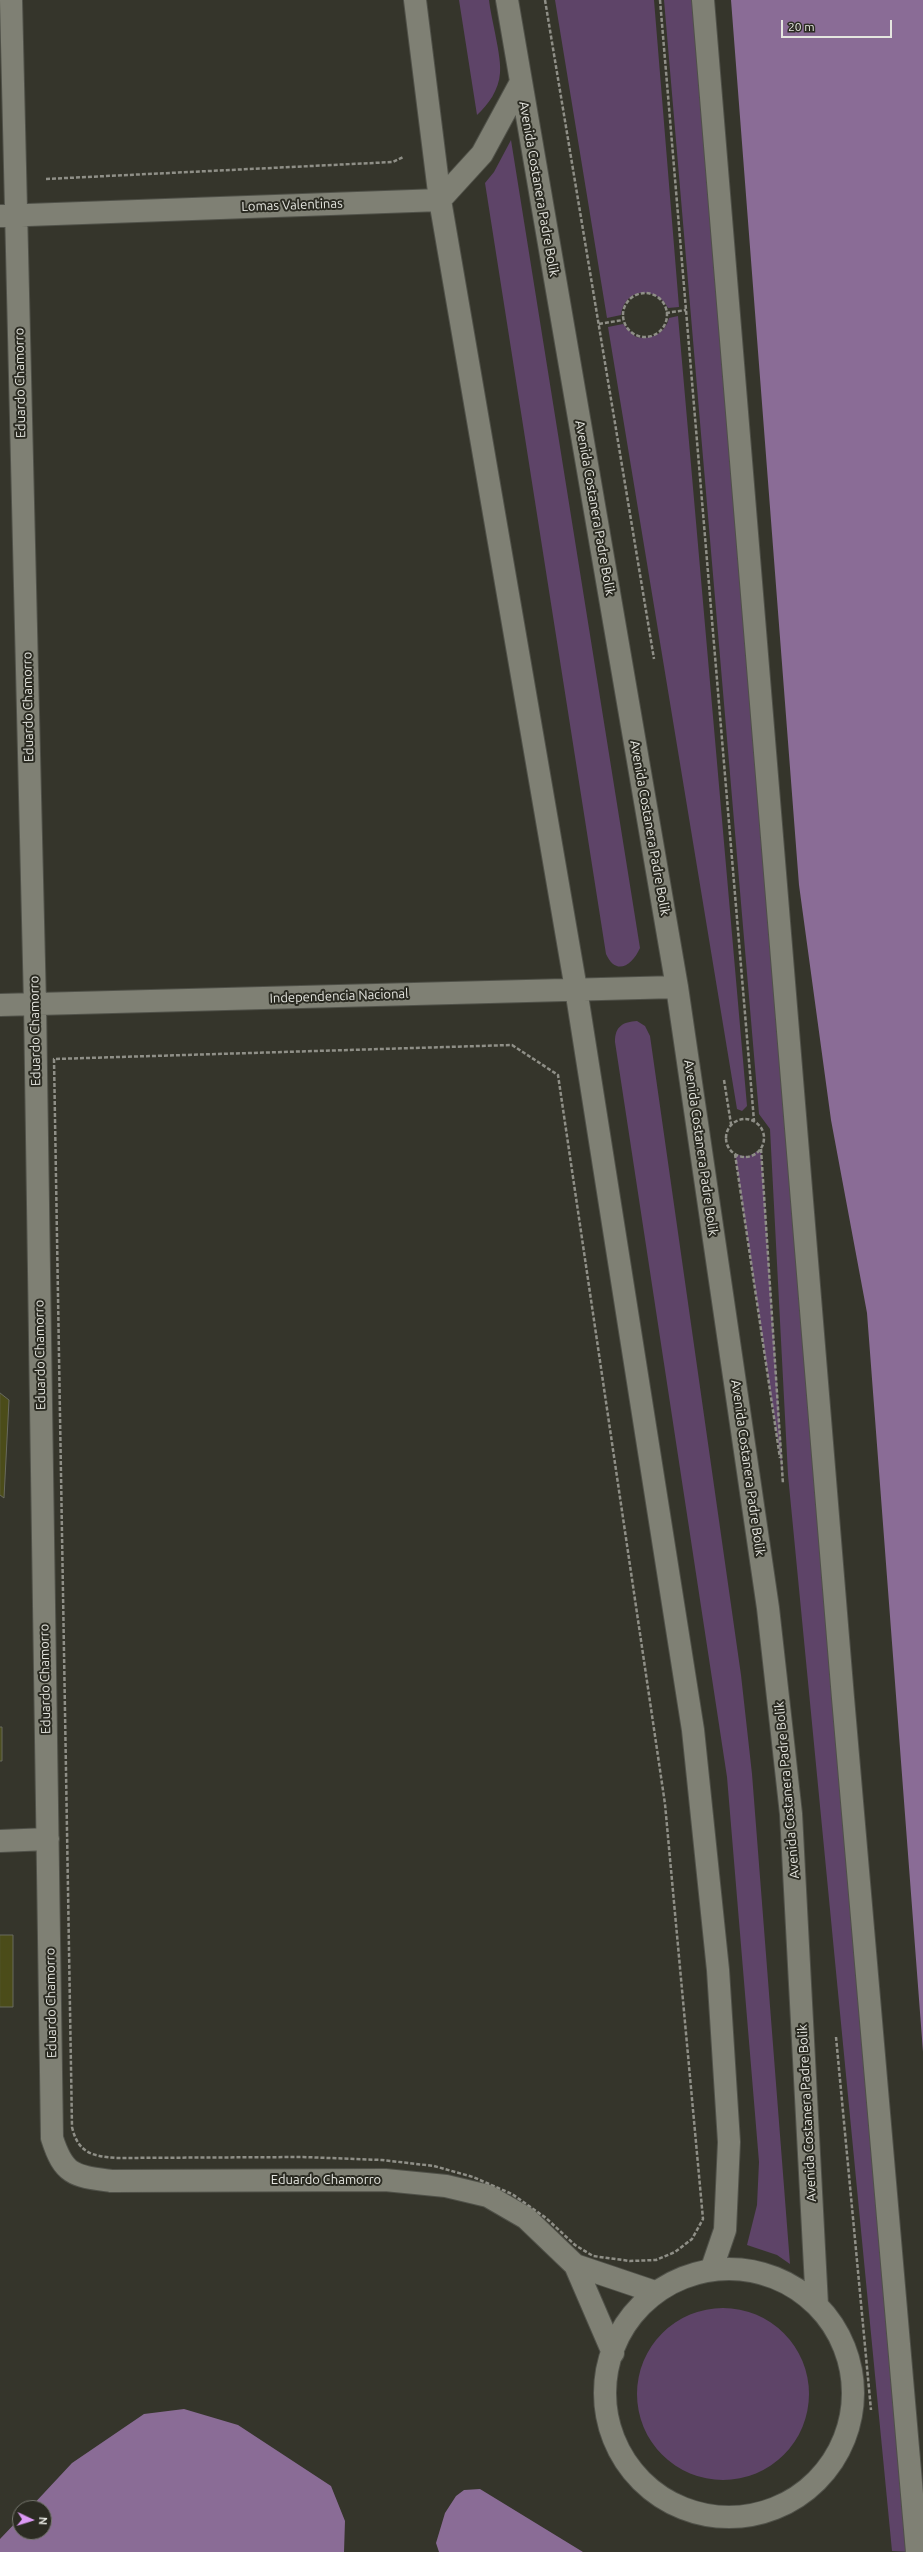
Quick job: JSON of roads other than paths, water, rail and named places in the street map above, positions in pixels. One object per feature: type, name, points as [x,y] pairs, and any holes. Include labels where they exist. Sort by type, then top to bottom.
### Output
[{"type":"street","name":"Eduardo Chamorro","points":[[11,0],[8,216],[35,1004],[52,2138],[58,2157],[69,2171],[85,2177],[111,2181],[385,2180],[446,2186],[488,2196],[526,2218],[575,2265],[613,2352]]},
{"type":"street","points":[[416,0],[440,200],[576,989],[694,1730],[718,1978],[729,2142],[725,2230],[712,2268]]},
{"type":"street","name":"Avenida Costanera Padre Bolik","points":[[507,0],[677,987],[767,1600],[780,1704],[791,1814],[817,2305]]},
{"type":"street","points":[[703,0],[842,1690],[917,2552]]},
{"type":"street","points":[[440,200],[482,154],[521,82]]},
{"type":"street","name":"Lomas Valentinas","points":[[8,216],[440,200]]},
{"type":"street","name":"Independencia Nacional","points":[[0,1005],[677,987]]},
{"type":"street","points":[[0,1840],[48,1839]]},
{"type":"street","name":"Eduardo Chamorro","points":[[575,2265],[655,2292]]},
{"type":"street","points":[[712,2268],[761,2272],[791,2284],[817,2305],[843,2343],[854,2389],[846,2435],[823,2475],[787,2504],[742,2518],[697,2516],[655,2494],[623,2460],[606,2416],[606,2370],[624,2326],[655,2292],[686,2275],[712,2268]]}]
